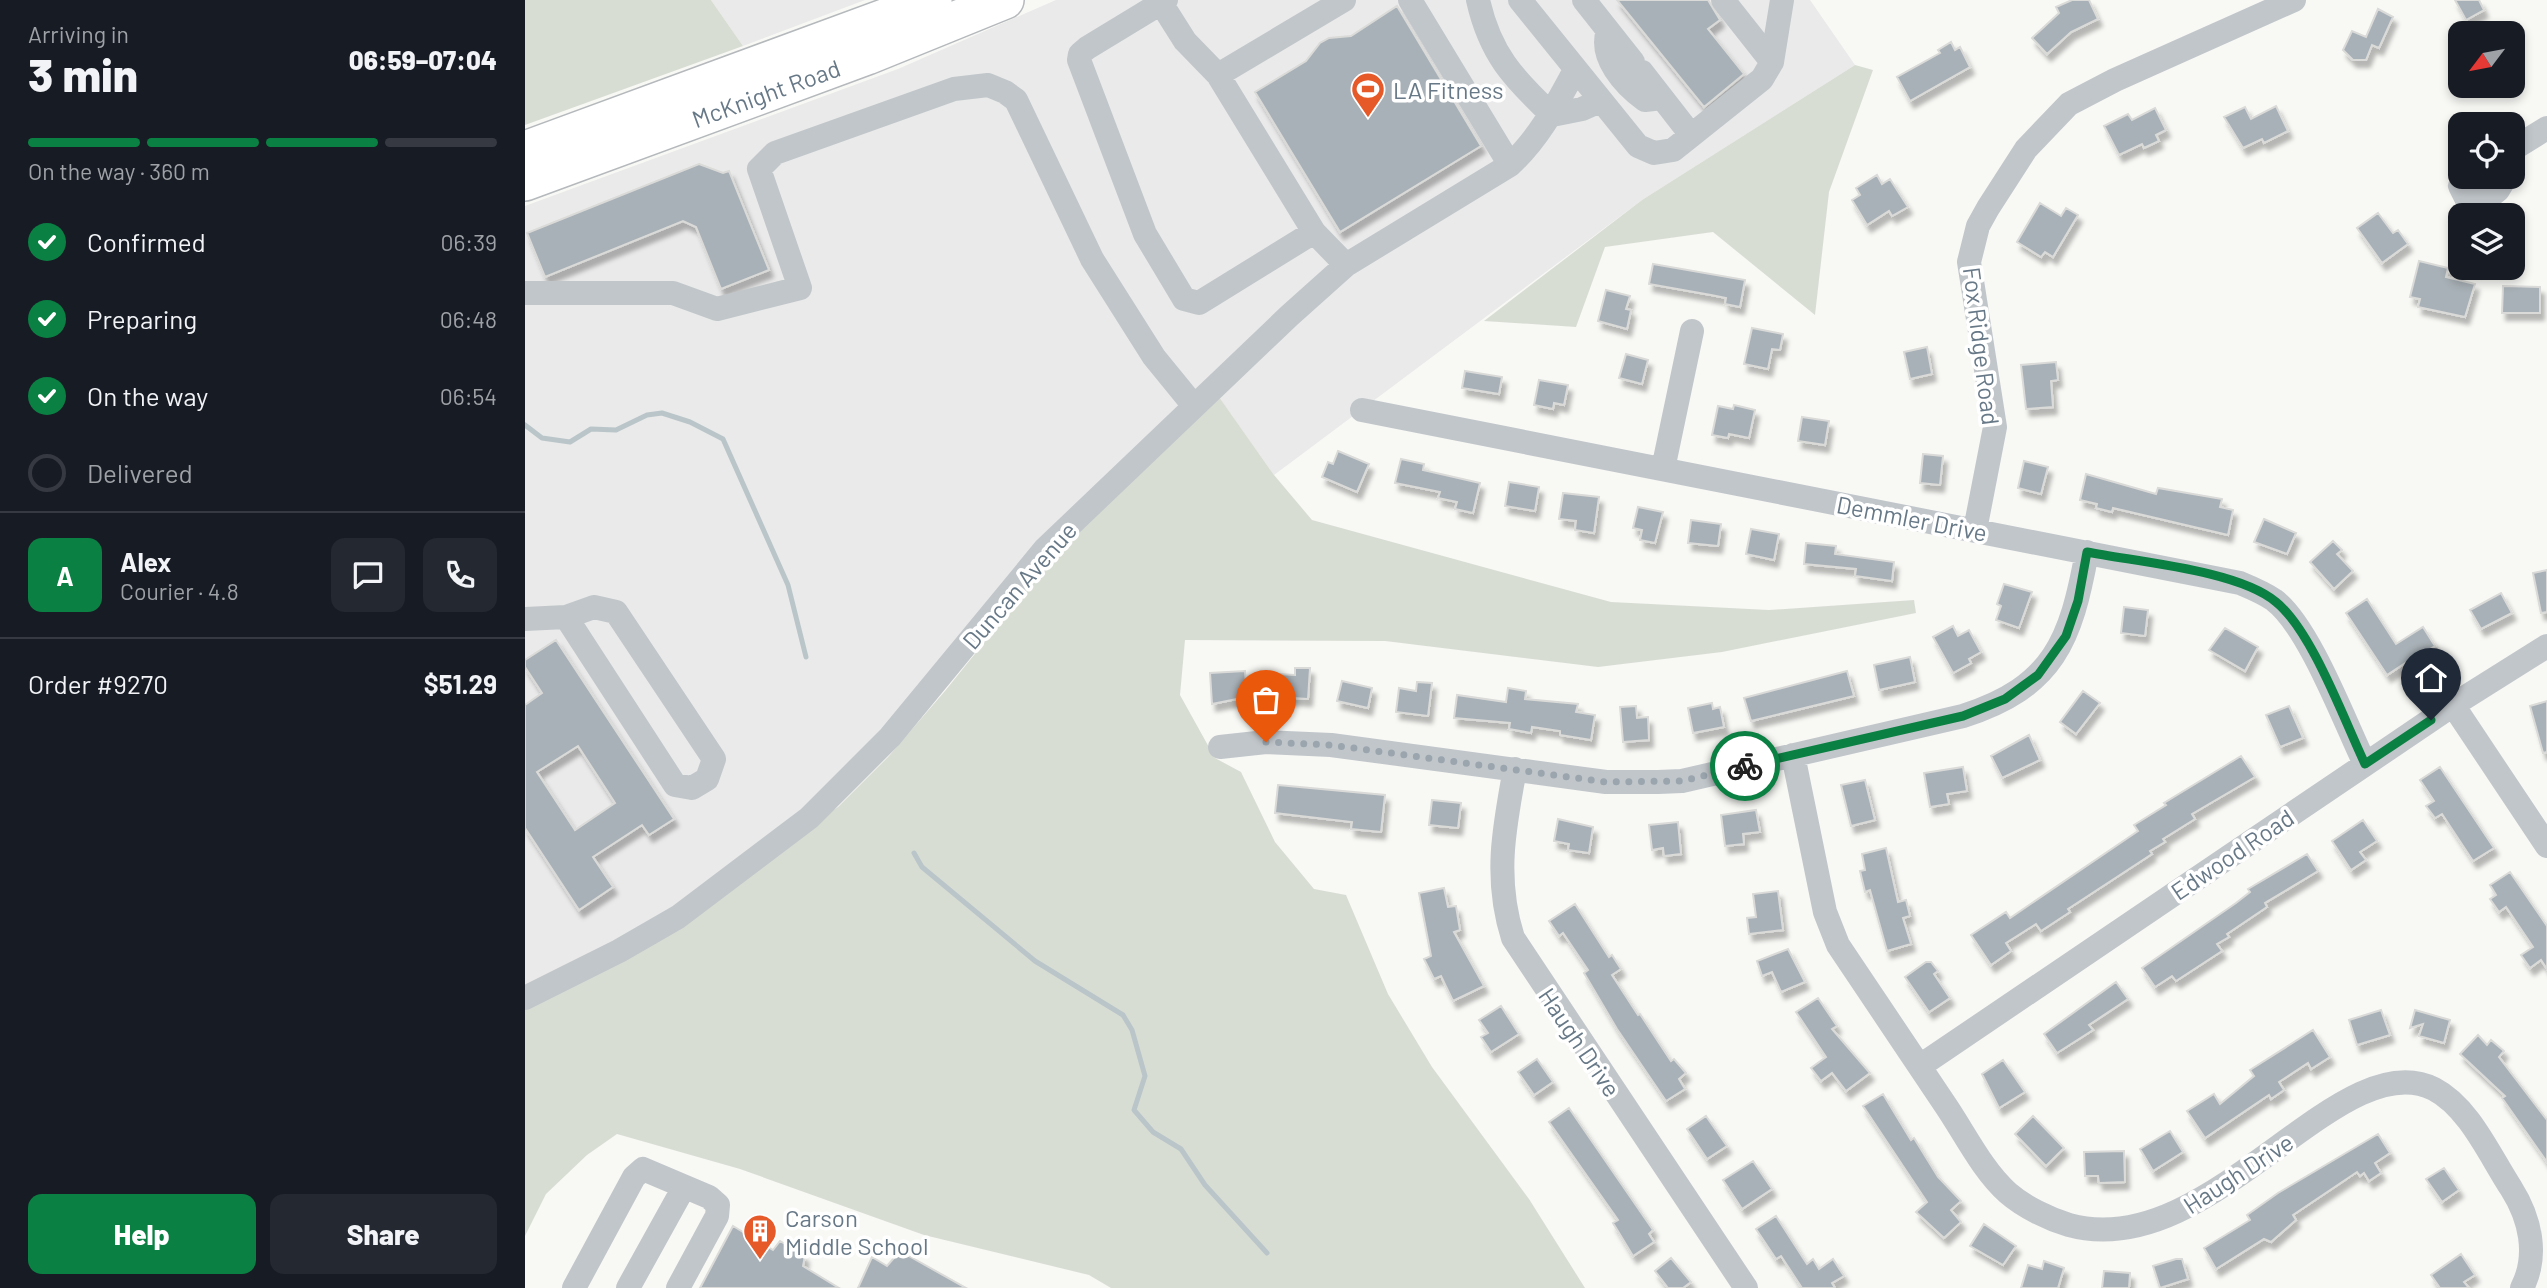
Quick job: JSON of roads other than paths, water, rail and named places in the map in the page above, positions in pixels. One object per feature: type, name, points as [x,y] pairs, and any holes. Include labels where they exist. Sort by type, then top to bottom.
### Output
[{"type":"highway","name":"McKnight Road","points":[[525,150],[933,0]]},
{"type":"highway","name":"McKnight Road","points":[[525,182],[867,56],[1005,0]]},
{"type":"street","points":[[1218,75],[1344,0]]},
{"type":"street","points":[[1410,0],[1510,165]]},
{"type":"street","points":[[1478,0],[1492,47],[1522,86],[1552,115],[1582,109],[1600,101]]},
{"type":"street","points":[[1520,0],[1638,146],[1654,153],[1673,149],[1762,79],[1772,62],[1782,0]]},
{"type":"street","points":[[1584,0],[1691,135]]},
{"type":"street","points":[[1723,0],[1772,62]]},
{"type":"street","name":"Fox Ridge Road","points":[[1975,530],[1995,427],[1969,262],[1978,226],[1988,208],[2026,149],[2069,104],[2115,80],[2294,0]]},
{"type":"street","points":[[1314,232],[1199,303],[1184,299],[1145,234],[1079,60],[1080,54],[1164,2],[1185,41],[1218,75],[1314,232],[1346,265]]},
{"type":"street","points":[[1608,31],[1604,43],[1608,59],[1636,94],[1645,100],[1662,98]]},
{"type":"street","name":"Duncan Avenue","points":[[525,998],[619,951],[678,917],[809,818],[890,737],[1045,549],[1346,265],[1510,165],[1530,146],[1552,115],[1575,69]]},
{"type":"street","points":[[525,293],[673,293],[717,309],[800,288],[759,169],[775,153],[954,89],[988,85],[1016,100],[1092,259],[1154,357],[1194,406]]},
{"type":"street","points":[[2525,142],[2547,128]]},
{"type":"street","points":[[2461,189],[2466,198],[2484,201],[2499,189]]},
{"type":"street","points":[[1663,469],[1692,331]]},
{"type":"street","name":"Demmler Drive","points":[[1362,410],[2223,578],[2255,589],[2275,601],[2302,636],[2365,764]]},
{"type":"street","points":[[1220,747],[1266,742],[1331,745],[1606,782],[1682,781],[1989,708],[2038,675],[2066,636],[2078,601],[2087,552]]},
{"type":"street","points":[[525,619],[566,617],[594,607],[616,612],[714,759],[707,779],[692,788],[675,785],[566,617]]},
{"type":"street","name":"Edwood Road","points":[[1920,1066],[2453,705],[2547,646]]},
{"type":"street","points":[[2453,705],[2547,846]]},
{"type":"street","name":"Haugh Drive","points":[[1793,755],[1825,912],[1838,945],[2008,1193],[2068,1224],[2106,1229],[2151,1223],[2195,1204],[2337,1107],[2371,1087],[2404,1081],[2435,1089],[2470,1124],[2525,1212],[2531,1246],[2522,1288]]},
{"type":"street","name":"Haugh Drive","points":[[1515,769],[1500,866],[1502,902],[1513,938],[1746,1288]]},
{"type":"street","points":[[574,1288],[634,1177],[643,1169],[709,1197],[718,1205],[717,1216],[678,1288]]},
{"type":"street","points":[[628,1288],[684,1186]]},
{"type":"waterway","points":[[525,425],[542,438],[570,442],[591,429],[616,430],[647,415],[662,413],[690,422],[723,439],[788,585],[806,657]]},
{"type":"waterway","points":[[914,853],[922,867],[1035,961],[1123,1015],[1132,1030],[1145,1076],[1134,1110],[1153,1132],[1181,1149],[1205,1185],[1267,1253]]},
{"type":"place","name":"LA Fitness","points":[[1368,119]]},
{"type":"place","name":"Carson Middle School","points":[[760,1261]]}]
